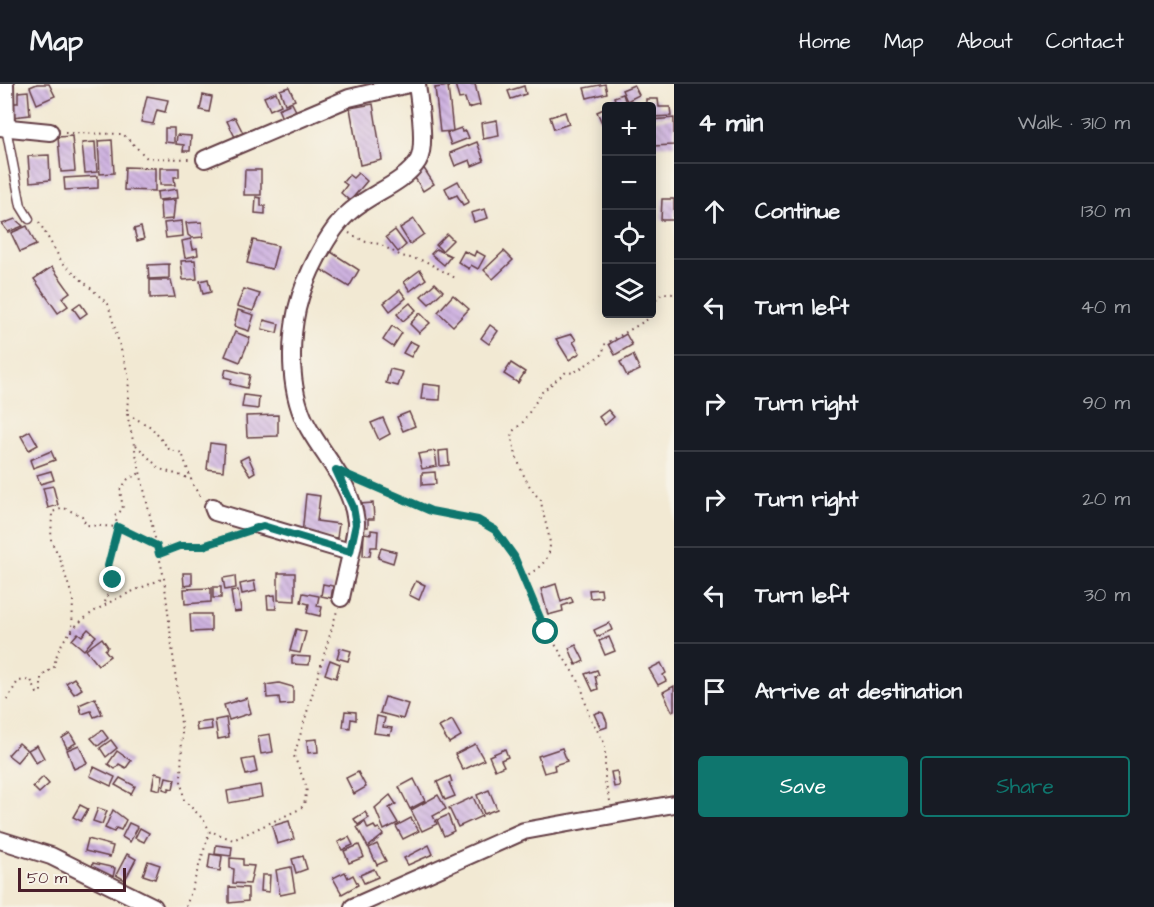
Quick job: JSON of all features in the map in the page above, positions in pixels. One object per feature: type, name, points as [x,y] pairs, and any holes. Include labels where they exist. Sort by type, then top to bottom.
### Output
[{"type":"street","points":[[5,84],[3,127],[50,132]]},
{"type":"street","points":[[205,159],[349,98],[409,84]]},
{"type":"street","points":[[340,598],[356,524],[353,507],[336,470],[307,427],[297,396],[291,351],[298,308],[331,234],[351,210],[403,176],[419,160],[421,135],[417,84]]},
{"type":"street","points":[[213,507],[215,512],[350,552]]},
{"type":"street","points":[[353,907],[524,831],[674,804]]},
{"type":"street","points":[[0,840],[51,856],[154,907]]},
{"type":"lane","points":[[3,127],[21,206],[29,219]]},
{"type":"path","points":[[50,132],[123,134],[147,158],[205,159]]},
{"type":"path","points":[[342,221],[349,234],[380,244],[401,256],[425,261],[457,279]]},
{"type":"path","points":[[42,225],[62,262],[108,304],[129,378],[127,414],[142,472],[164,578],[182,732],[181,782],[184,800],[204,819],[210,831],[233,840],[300,809],[304,805],[307,788],[294,756],[340,598]]},
{"type":"path","points":[[522,578],[547,558],[551,548],[551,538],[543,524],[541,500],[531,491],[512,446],[511,433],[524,422],[542,392],[566,372],[573,373],[603,354],[604,345],[650,318],[658,297],[663,293],[674,294]]},
{"type":"path","points":[[127,414],[151,427],[169,449],[182,453],[191,479],[206,505],[209,508],[213,507]]},
{"type":"path","points":[[135,443],[160,469],[191,479]]},
{"type":"path","points":[[336,470],[431,511],[478,520],[495,530],[514,556],[546,632],[557,644],[581,685],[589,716],[605,744],[604,782],[613,815]]},
{"type":"path","points":[[105,604],[113,580],[108,566],[110,549],[118,527],[115,516],[123,509],[120,490],[128,479],[142,472]]},
{"type":"path","points":[[72,632],[72,599],[59,556],[51,541],[52,512],[64,508],[82,516],[86,525],[118,527],[157,546]]},
{"type":"path","points":[[159,554],[180,546],[203,546],[263,526]]},
{"type":"path","points":[[7,700],[18,681],[31,680],[37,693],[41,692],[41,677],[54,667],[57,650],[72,632],[105,604],[164,578]]},
{"type":"path","points":[[186,907],[210,831]]},
{"type":"building","points":[[37,84],[49,84],[55,96],[37,104],[30,87]]},
{"type":"building","points":[[455,84],[475,84],[480,105],[468,108],[465,98],[459,99]]},
{"type":"building","points":[[605,84],[607,93],[587,98],[584,88]]},
{"type":"building","points":[[634,85],[639,95],[627,101],[622,90]]},
{"type":"building","points":[[448,86],[453,131],[440,132],[435,88]]},
{"type":"building","points":[[524,86],[526,94],[511,99],[508,91]]},
{"type":"building","points":[[289,87],[295,100],[285,104],[280,90]]},
{"type":"building","points":[[28,91],[30,115],[12,117],[11,103],[18,103],[18,92]]},
{"type":"building","points":[[276,92],[281,105],[270,110],[264,97]]},
{"type":"building","points":[[623,94],[626,102],[616,102],[614,97]]},
{"type":"building","points":[[203,95],[212,97],[209,112],[200,110]]},
{"type":"building","points":[[147,96],[168,100],[165,112],[157,110],[153,124],[141,122]]},
{"type":"building","points":[[646,99],[658,99],[659,107],[670,107],[671,116],[656,117],[656,102],[646,102]]},
{"type":"building","points":[[292,103],[296,111],[282,118],[278,109]]},
{"type":"building","points":[[373,104],[382,160],[360,165],[350,108]]},
{"type":"building","points":[[602,110],[602,123],[597,112]]},
{"type":"building","points":[[565,112],[569,124],[554,129],[550,117]]},
{"type":"building","points":[[235,117],[243,133],[235,137],[227,121]]},
{"type":"building","points":[[674,118],[674,145],[656,146],[656,120]]},
{"type":"building","points":[[497,120],[499,136],[483,139],[481,123]]},
{"type":"building","points":[[165,128],[174,128],[174,143],[165,142]]},
{"type":"building","points":[[461,128],[462,132],[466,131],[469,138],[451,145],[447,133]]},
{"type":"building","points":[[177,135],[191,136],[190,151],[183,151],[184,145],[176,144]]},
{"type":"building","points":[[72,136],[75,171],[61,172],[58,137]]},
{"type":"building","points":[[112,140],[114,173],[100,174],[98,141]]},
{"type":"building","points":[[95,142],[97,172],[85,173],[82,143]]},
{"type":"building","points":[[477,142],[484,161],[472,166],[470,160],[455,166],[450,153]]},
{"type":"building","points":[[49,155],[50,180],[30,182],[28,156]]},
{"type":"building","points":[[125,167],[155,168],[155,191],[124,190]]},
{"type":"building","points":[[423,167],[434,184],[423,191],[412,173]]},
{"type":"building","points":[[160,168],[179,168],[179,177],[174,177],[175,185],[160,185]]},
{"type":"building","points":[[245,170],[261,170],[261,195],[244,195]]},
{"type":"building","points":[[358,173],[367,181],[350,201],[341,193],[347,185],[343,182],[349,175],[353,178]]},
{"type":"building","points":[[98,176],[98,188],[65,190],[64,178]]},
{"type":"building","points":[[458,181],[469,202],[463,205],[457,195],[450,198],[445,188]]},
{"type":"building","points":[[177,189],[178,198],[158,200],[157,192]]},
{"type":"building","points":[[256,197],[261,198],[261,206],[265,206],[265,214],[255,213]]},
{"type":"building","points":[[662,199],[674,199],[674,220],[661,220]]},
{"type":"building","points":[[175,200],[173,219],[161,220],[160,201]]},
{"type":"building","points":[[485,209],[488,218],[474,222],[471,213]]},
{"type":"building","points":[[15,219],[23,226],[8,232],[2,224]]},
{"type":"building","points":[[414,219],[424,234],[410,244],[400,228]]},
{"type":"building","points":[[182,221],[183,236],[166,238],[164,223]]},
{"type":"building","points":[[202,222],[203,237],[192,238],[188,235],[186,223]]},
{"type":"building","points":[[27,226],[36,245],[20,252],[11,233]]},
{"type":"building","points":[[141,227],[144,239],[137,241],[134,229]]},
{"type":"building","points":[[395,230],[406,245],[398,252],[386,237]]},
{"type":"building","points":[[447,234],[453,240],[442,251],[436,245]]},
{"type":"building","points":[[191,239],[193,249],[197,248],[198,255],[185,258],[182,241]]},
{"type":"building","points":[[253,240],[278,246],[272,269],[247,263]]},
{"type":"building","points":[[436,249],[451,256],[444,265],[431,254]]},
{"type":"building","points":[[464,251],[474,256],[476,251],[485,256],[478,269],[471,265],[469,269],[458,262]]},
{"type":"building","points":[[504,251],[513,260],[493,279],[484,270]]},
{"type":"building","points":[[331,252],[359,270],[349,287],[320,269]]},
{"type":"building","points":[[195,260],[197,279],[183,280],[181,261]]},
{"type":"building","points":[[169,264],[169,278],[149,279],[148,265]]},
{"type":"building","points":[[52,267],[70,292],[62,298],[68,306],[58,313],[34,279]]},
{"type":"building","points":[[420,270],[426,279],[410,291],[404,282]]},
{"type":"building","points":[[208,279],[211,292],[203,294],[200,281]]},
{"type":"building","points":[[150,280],[171,280],[175,297],[150,298]]},
{"type":"building","points":[[435,283],[443,291],[429,304],[421,296]]},
{"type":"building","points":[[244,289],[260,294],[253,311],[237,306]]},
{"type":"building","points":[[400,290],[406,298],[390,311],[384,303]]},
{"type":"building","points":[[453,295],[469,309],[453,326],[438,312]]},
{"type":"building","points":[[80,303],[87,313],[80,318],[73,308]]},
{"type":"building","points":[[410,303],[416,310],[403,321],[397,314]]},
{"type":"building","points":[[238,310],[254,315],[249,331],[234,326]]},
{"type":"building","points":[[420,313],[430,323],[419,333],[410,324]]},
{"type":"building","points":[[264,320],[279,324],[277,333],[262,329]]},
{"type":"building","points":[[490,325],[498,331],[489,344],[481,338]]},
{"type":"building","points":[[392,326],[402,333],[393,347],[383,340]]},
{"type":"building","points":[[235,332],[250,338],[240,362],[225,356]]},
{"type":"building","points":[[572,334],[576,340],[573,342],[580,353],[569,360],[556,339]]},
{"type":"building","points":[[626,334],[632,345],[615,355],[609,344]]},
{"type":"building","points":[[410,341],[418,345],[411,357],[403,353]]},
{"type":"building","points":[[633,355],[640,370],[627,376],[620,362]]},
{"type":"building","points":[[511,363],[525,372],[518,383],[504,374]]},
{"type":"building","points":[[226,369],[250,375],[247,388],[230,384],[232,379],[224,377]]},
{"type":"building","points":[[390,369],[403,372],[398,386],[386,383]]},
{"type":"building","points":[[423,384],[441,386],[440,400],[421,399]]},
{"type":"building","points":[[244,395],[259,397],[258,409],[242,407]]},
{"type":"building","points":[[608,410],[614,417],[605,425],[599,417]]},
{"type":"building","points":[[409,412],[415,426],[403,431],[397,417]]},
{"type":"building","points":[[278,415],[278,436],[247,437],[246,416]]},
{"type":"building","points":[[383,418],[390,434],[379,440],[371,423]]},
{"type":"building","points":[[30,431],[38,445],[29,450],[21,436]]},
{"type":"building","points":[[210,443],[225,445],[223,471],[207,469]]},
{"type":"building","points":[[448,450],[449,465],[440,466],[439,451]]},
{"type":"building","points":[[51,451],[55,460],[33,468],[30,460]]},
{"type":"building","points":[[435,451],[437,466],[422,469],[418,454]]},
{"type":"building","points":[[248,456],[255,472],[250,475],[240,460]]},
{"type":"building","points":[[51,471],[54,480],[40,484],[37,475]]},
{"type":"building","points":[[435,472],[436,484],[422,485],[422,473]]},
{"type":"building","points":[[53,486],[58,505],[48,508],[43,488]]},
{"type":"building","points":[[306,494],[320,496],[317,521],[339,524],[337,538],[302,535]]},
{"type":"building","points":[[373,503],[374,519],[368,519],[368,527],[362,527],[360,504]]},
{"type":"building","points":[[371,530],[378,531],[377,547],[371,547],[370,556],[363,556],[364,533],[371,534]]},
{"type":"building","points":[[381,548],[396,552],[393,563],[378,558]]},
{"type":"building","points":[[183,573],[192,573],[192,585],[184,586]]},
{"type":"building","points":[[278,573],[295,573],[295,601],[278,600]]},
{"type":"building","points":[[235,576],[236,588],[225,590],[223,578]]},
{"type":"building","points":[[254,581],[256,591],[242,594],[240,584]]},
{"type":"building","points":[[416,581],[425,585],[419,600],[409,595]]},
{"type":"building","points":[[323,584],[333,586],[331,598],[321,596]]},
{"type":"building","points":[[556,584],[561,602],[571,597],[573,602],[562,606],[563,611],[548,615],[541,589]]},
{"type":"building","points":[[213,587],[221,587],[221,598],[213,598]]},
{"type":"building","points":[[211,588],[211,602],[185,604],[184,589]]},
{"type":"building","points":[[601,589],[602,597],[590,598],[589,590]]},
{"type":"building","points":[[238,590],[241,611],[234,612],[231,591]]},
{"type":"building","points":[[303,593],[319,596],[317,606],[322,607],[320,616],[307,613],[309,604],[301,602]]},
{"type":"building","points":[[275,595],[276,609],[268,609],[267,596]]},
{"type":"building","points":[[190,614],[211,614],[211,631],[191,632]]},
{"type":"building","points":[[609,623],[612,630],[597,637],[594,630]]},
{"type":"building","points":[[88,629],[96,636],[84,650],[72,640],[78,633],[82,636]]},
{"type":"building","points":[[296,629],[306,632],[300,653],[290,651]]},
{"type":"building","points":[[609,637],[615,651],[605,655],[599,641]]},
{"type":"building","points":[[102,638],[108,647],[105,650],[110,656],[98,665],[86,650]]},
{"type":"building","points":[[576,645],[584,661],[576,665],[569,648]]},
{"type":"building","points":[[340,648],[351,651],[348,661],[337,658]]},
{"type":"building","points":[[292,656],[310,657],[309,665],[292,664]]},
{"type":"building","points":[[330,660],[340,664],[336,678],[325,674]]},
{"type":"building","points":[[661,663],[666,673],[663,675],[666,681],[658,685],[649,669]]},
{"type":"building","points":[[597,670],[599,675],[595,676],[598,689],[593,691],[585,674]]},
{"type":"building","points":[[74,678],[82,689],[74,694],[66,683]]},
{"type":"building","points":[[279,683],[293,687],[293,704],[280,705],[279,697],[267,698],[266,685]]},
{"type":"building","points":[[674,686],[674,710],[672,711],[663,692]]},
{"type":"building","points":[[385,697],[408,704],[403,719],[380,713]]},
{"type":"building","points":[[95,698],[102,714],[94,717],[91,711],[82,714],[79,705]]},
{"type":"building","points":[[247,698],[251,713],[229,720],[224,705]]},
{"type":"building","points":[[345,711],[356,712],[356,720],[351,719],[350,728],[343,727]]},
{"type":"building","points":[[603,713],[607,722],[607,727],[601,729],[594,714]]},
{"type":"building","points":[[377,716],[385,718],[383,727],[392,728],[390,735],[374,733]]},
{"type":"building","points":[[226,718],[229,737],[218,739],[215,720]]},
{"type":"building","points":[[452,720],[461,736],[449,743],[439,727]]},
{"type":"building","points":[[211,721],[212,729],[197,731],[196,723]]},
{"type":"building","points":[[102,730],[108,738],[98,746],[91,738]]},
{"type":"building","points":[[70,733],[76,743],[67,748],[62,738]]},
{"type":"building","points":[[270,734],[273,752],[261,754],[258,736]]},
{"type":"building","points":[[317,739],[318,752],[308,753],[307,740]]},
{"type":"building","points":[[111,740],[117,748],[106,757],[100,748]]},
{"type":"building","points":[[19,743],[27,750],[17,762],[8,755]]},
{"type":"building","points":[[475,744],[484,760],[463,770],[455,754]]},
{"type":"building","points":[[37,745],[44,758],[36,763],[28,750]]},
{"type":"building","points":[[79,745],[87,763],[74,769],[67,750]]},
{"type":"building","points":[[562,748],[567,761],[554,765],[555,770],[544,773],[538,756]]},
{"type":"building","points":[[505,749],[508,757],[501,760],[504,766],[495,770],[489,756]]},
{"type":"building","points":[[117,751],[131,761],[126,768],[119,764],[115,769],[108,764]]},
{"type":"building","points":[[254,758],[257,772],[246,775],[242,760]]},
{"type":"building","points":[[94,767],[115,777],[111,786],[90,776]]},
{"type":"building","points":[[617,771],[620,786],[614,787],[611,772]]},
{"type":"building","points":[[358,772],[366,787],[354,794],[346,778]]},
{"type":"building","points":[[155,773],[163,775],[160,790],[152,788]]},
{"type":"building","points":[[450,776],[452,782],[449,783],[455,796],[445,800],[437,782]]},
{"type":"building","points":[[43,777],[49,784],[39,793],[33,787]]},
{"type":"building","points":[[166,777],[175,779],[173,789],[169,788],[169,791],[163,789]]},
{"type":"building","points":[[120,778],[135,786],[131,794],[115,785]]},
{"type":"building","points":[[414,779],[425,801],[410,809],[399,787]]},
{"type":"building","points":[[260,785],[262,797],[229,803],[227,791]]},
{"type":"building","points":[[489,790],[497,809],[484,814],[477,795]]},
{"type":"building","points":[[390,795],[396,804],[389,808],[398,823],[384,830],[375,808]]},
{"type":"building","points":[[438,795],[446,809],[433,816],[437,824],[422,831],[411,810]]},
{"type":"building","points":[[473,797],[482,816],[458,827],[449,808]]},
{"type":"building","points":[[80,805],[88,809],[81,821],[73,817]]},
{"type":"building","points":[[98,808],[107,811],[102,824],[93,821]]},
{"type":"building","points":[[113,810],[126,820],[121,830],[116,828],[114,832],[105,828]]},
{"type":"building","points":[[365,812],[369,818],[358,825],[354,819]]},
{"type":"building","points":[[448,815],[454,831],[444,836],[437,820]]},
{"type":"building","points":[[411,818],[419,831],[403,839],[396,826]]},
{"type":"building","points":[[289,821],[294,839],[277,844],[272,826]]},
{"type":"building","points":[[365,822],[368,829],[374,826],[376,829],[379,828],[383,835],[368,847],[357,827]]},
{"type":"building","points":[[129,823],[138,827],[130,842],[122,837]]},
{"type":"building","points":[[140,828],[149,833],[144,842],[135,838]]},
{"type":"building","points":[[349,837],[353,845],[342,850],[338,842]]},
{"type":"building","points":[[88,839],[113,846],[110,857],[85,851]]},
{"type":"building","points":[[377,844],[386,861],[377,865],[369,848]]},
{"type":"building","points":[[216,845],[232,847],[231,856],[215,854]]},
{"type":"building","points":[[359,845],[364,857],[349,863],[344,851]]},
{"type":"building","points":[[429,845],[433,854],[408,865],[404,858]]},
{"type":"building","points":[[127,854],[136,859],[125,880],[116,875]]},
{"type":"building","points":[[210,854],[222,856],[220,871],[208,869]]},
{"type":"building","points":[[303,856],[307,869],[296,873],[292,859]]},
{"type":"building","points":[[230,858],[243,859],[243,865],[254,866],[250,884],[233,883],[234,869],[230,868]]},
{"type":"building","points":[[148,861],[160,865],[155,879],[143,875]]},
{"type":"building","points":[[93,863],[115,868],[113,877],[91,871]]},
{"type":"building","points":[[291,867],[295,892],[280,895],[276,870]]},
{"type":"building","points":[[374,869],[378,877],[364,883],[360,875]]},
{"type":"building","points":[[345,872],[348,878],[353,875],[358,885],[342,894],[333,878]]},
{"type":"building","points":[[262,875],[270,875],[269,892],[261,891]]},
{"type":"building","points":[[229,887],[248,888],[248,901],[229,903]]},
{"type":"route","points":[[113,580],[108,566],[110,549],[118,527],[157,546],[159,554],[180,546],[203,546],[263,526],[350,552],[356,524],[353,507],[341,476],[336,470],[411,500],[431,511],[478,520],[495,530],[505,540],[514,556],[537,616],[546,632]]}]
